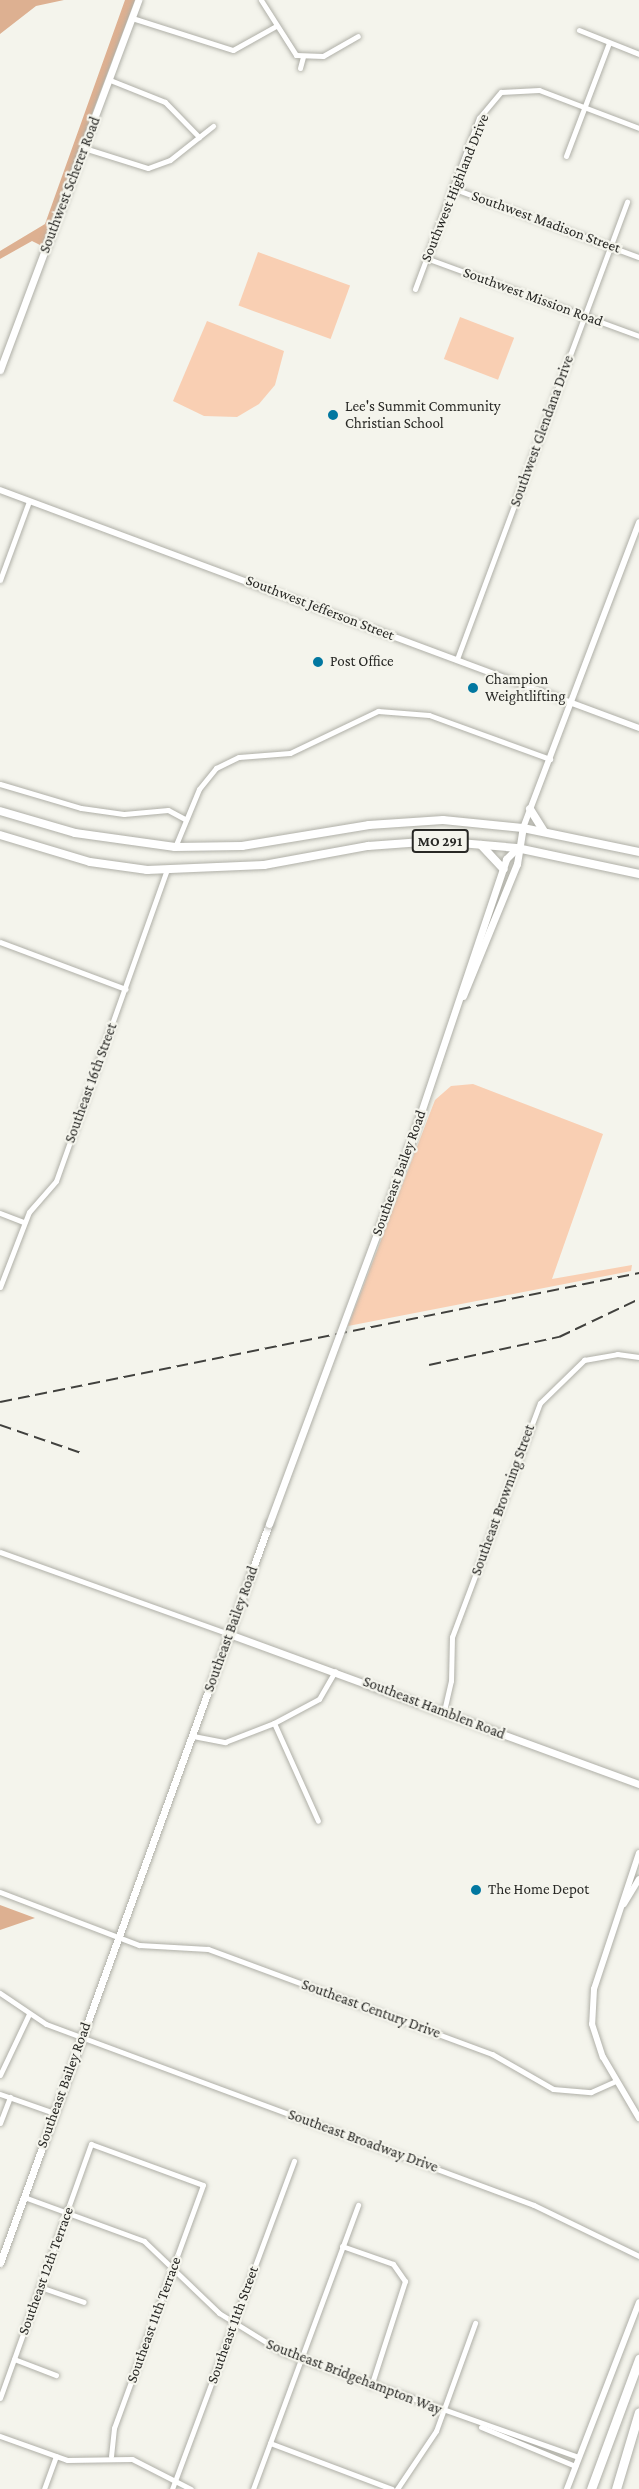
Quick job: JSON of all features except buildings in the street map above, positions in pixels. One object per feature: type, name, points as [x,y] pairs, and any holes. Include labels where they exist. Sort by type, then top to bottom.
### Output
[{"type":"highway","points":[[530,809],[547,833]]},
{"type":"highway","name":"MO 291","points":[[0,811],[75,833],[175,847],[242,846],[405,821],[523,828],[639,852]]},
{"type":"highway","name":"MO 291","points":[[0,835],[90,862],[167,870],[264,865],[406,842],[478,844],[517,848],[639,874]]},
{"type":"highway","points":[[478,844],[503,869]]},
{"type":"highway","points":[[591,2489],[639,2359]]},
{"type":"highway","points":[[616,2489],[639,2412]]},
{"type":"main road","name":"Southwest Scherer Road","points":[[0,370],[138,0]]},
{"type":"main road","name":"Southeast Bailey Road","points":[[0,2263],[2,2250],[24,2197],[193,1736],[268,1524],[464,996],[517,864],[517,848],[523,828]]},
{"type":"main road","name":"Southeast Bailey Road","points":[[464,996],[503,869],[517,848]]},
{"type":"main road","name":"Southeast Hamblen Road","points":[[229,1634],[639,1784]]},
{"type":"street","points":[[261,0],[292,52],[303,57],[323,56],[358,36]]},
{"type":"street","points":[[132,18],[233,50],[276,26]]},
{"type":"street","points":[[579,30],[639,54]]},
{"type":"street","points":[[566,156],[609,43]]},
{"type":"street","points":[[300,68],[303,57]]},
{"type":"street","points":[[110,80],[165,102],[199,137]]},
{"type":"street","name":"Southwest Highland Drive","points":[[415,289],[479,118],[501,92],[539,90],[639,128]]},
{"type":"street","points":[[84,148],[148,168],[170,160],[213,126]]},
{"type":"street","name":"Southwest Madison Street","points":[[452,188],[639,257]]},
{"type":"street","name":"Southwest Glendana Drive","points":[[457,660],[627,202]]},
{"type":"street","name":"Southwest Mission Road","points":[[426,258],[639,336]]},
{"type":"street","name":"Southwest Jefferson Street","points":[[0,490],[639,728]]},
{"type":"street","points":[[0,580],[29,501]]},
{"type":"street","points":[[523,828],[639,522]]},
{"type":"street","points":[[175,847],[185,819],[204,781],[222,764],[290,753],[378,711],[429,715],[550,759]]},
{"type":"street","points":[[0,784],[99,811],[168,810],[185,819]]},
{"type":"street","name":"Southeast 16th Street","points":[[0,1287],[24,1222],[56,1181],[167,870]]},
{"type":"street","points":[[0,942],[126,989]]},
{"type":"street","points":[[0,1213],[24,1222]]},
{"type":"street","name":"Southeast Browning Street","points":[[444,1711],[451,1681],[452,1637],[540,1403],[560,1377],[584,1360],[617,1354],[639,1357]]},
{"type":"street","points":[[0,1552],[229,1634]]},
{"type":"street","points":[[193,1736],[225,1742],[274,1723],[319,1699],[335,1671]]},
{"type":"street","points":[[274,1723],[318,1821]]},
{"type":"street","points":[[639,1853],[594,1989],[592,2024],[616,2080],[639,2118]]},
{"type":"street","points":[[624,1904],[639,1879]]},
{"type":"street","points":[[0,1892],[118,1937]]},
{"type":"street","name":"Southeast Century Drive","points":[[118,1937],[149,1947],[208,1949],[492,2054],[562,2092],[591,2092],[616,2080]]},
{"type":"street","name":"Southeast Broadway Drive","points":[[0,1993],[29,2014],[81,2037],[538,2206],[639,2256]]},
{"type":"street","points":[[0,2074],[29,2014]]},
{"type":"street","points":[[0,2094],[54,2113]]},
{"type":"street","points":[[0,2123],[10,2097]]},
{"type":"street","name":"Southeast 12th Terrace","points":[[0,2398],[91,2144],[203,2185]]},
{"type":"street","name":"Southeast 11th Street","points":[[172,2489],[294,2161]]},
{"type":"street","name":"Southeast 11th Terrace","points":[[111,2456],[114,2428],[203,2185]]},
{"type":"street","name":"Southeast Bridgehampton Way","points":[[24,2197],[144,2241],[174,2265],[233,2324],[301,2360],[477,2425],[575,2466]]},
{"type":"street","points":[[253,2489],[358,2205]]},
{"type":"street","points":[[342,2246],[393,2264],[405,2282],[371,2386]]},
{"type":"street","points":[[40,2287],[84,2302]]},
{"type":"street","points":[[567,2489],[639,2302]]},
{"type":"street","points":[[397,2489],[443,2412],[476,2323]]},
{"type":"street","points":[[14,2359],[56,2374]]},
{"type":"street","name":"Southeast Bridgehampton Way","points":[[477,2425],[578,2457]]},
{"type":"street","points":[[0,2436],[56,2456],[75,2460],[111,2456],[132,2459],[191,2489]]},
{"type":"street","points":[[270,2443],[392,2489]]},
{"type":"street","points":[[44,2489],[56,2456]]},
{"type":"shaded area","points":[[0,0],[64,0],[36,6],[0,34]]},
{"type":"shaded area","points":[[125,0],[135,0],[42,246],[32,241],[0,259],[0,251],[45,224]]},
{"type":"shaded area","points":[[258,252],[350,286],[331,339],[239,306]]},
{"type":"shaded area","points":[[460,317],[514,338],[498,380],[444,359]]},
{"type":"shaded area","points":[[207,321],[284,351],[275,385],[259,404],[237,417],[204,416],[173,401]]},
{"type":"shaded area","points":[[473,1084],[603,1134],[552,1279],[632,1265],[631,1271],[348,1326],[435,1100],[451,1086]]},
{"type":"shaded area","points":[[0,1905],[35,1918],[0,1930]]},
{"type":"railway","points":[[0,1402],[639,1273]]},
{"type":"railway","points":[[429,1365],[559,1337],[639,1299]]},
{"type":"railway","points":[[0,1425],[84,1454]]},
{"type":"place","name":"Lee's Summit Community Christian School","points":[[333,415]]},
{"type":"place","name":"Post Office","points":[[318,662]]},
{"type":"place","name":"Champion Weightlifting","points":[[473,688]]},
{"type":"place","name":"The Home Depot","points":[[476,1890]]}]
